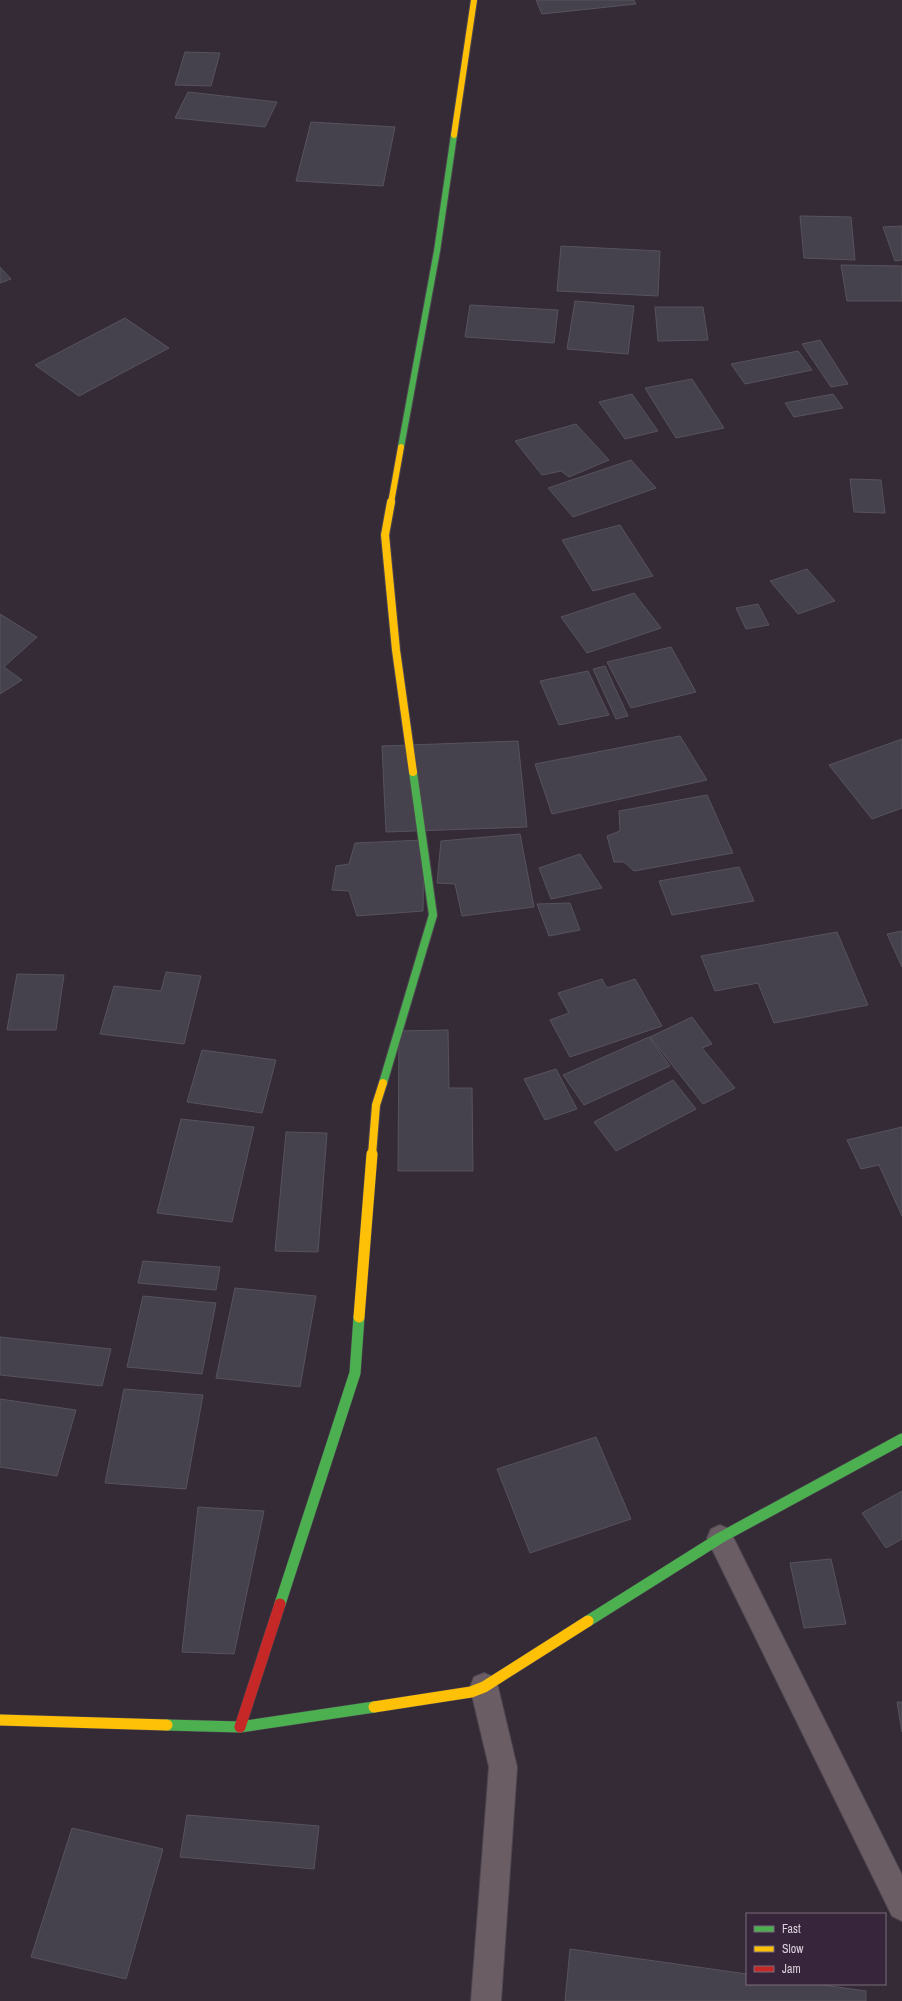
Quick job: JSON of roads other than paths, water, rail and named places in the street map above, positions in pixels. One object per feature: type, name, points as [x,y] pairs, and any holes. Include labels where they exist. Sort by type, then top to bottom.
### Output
[{"type":"street","points":[[240,1726],[355,1373],[376,1105],[433,915],[396,650],[385,535],[437,251],[474,0]]},
{"type":"street","points":[[0,1720],[240,1726],[471,1692],[484,1687],[720,1538],[902,1439]]},
{"type":"street","points":[[720,1538],[902,1906]]},
{"type":"street","points":[[484,1687],[503,1767],[486,2001]]}]
